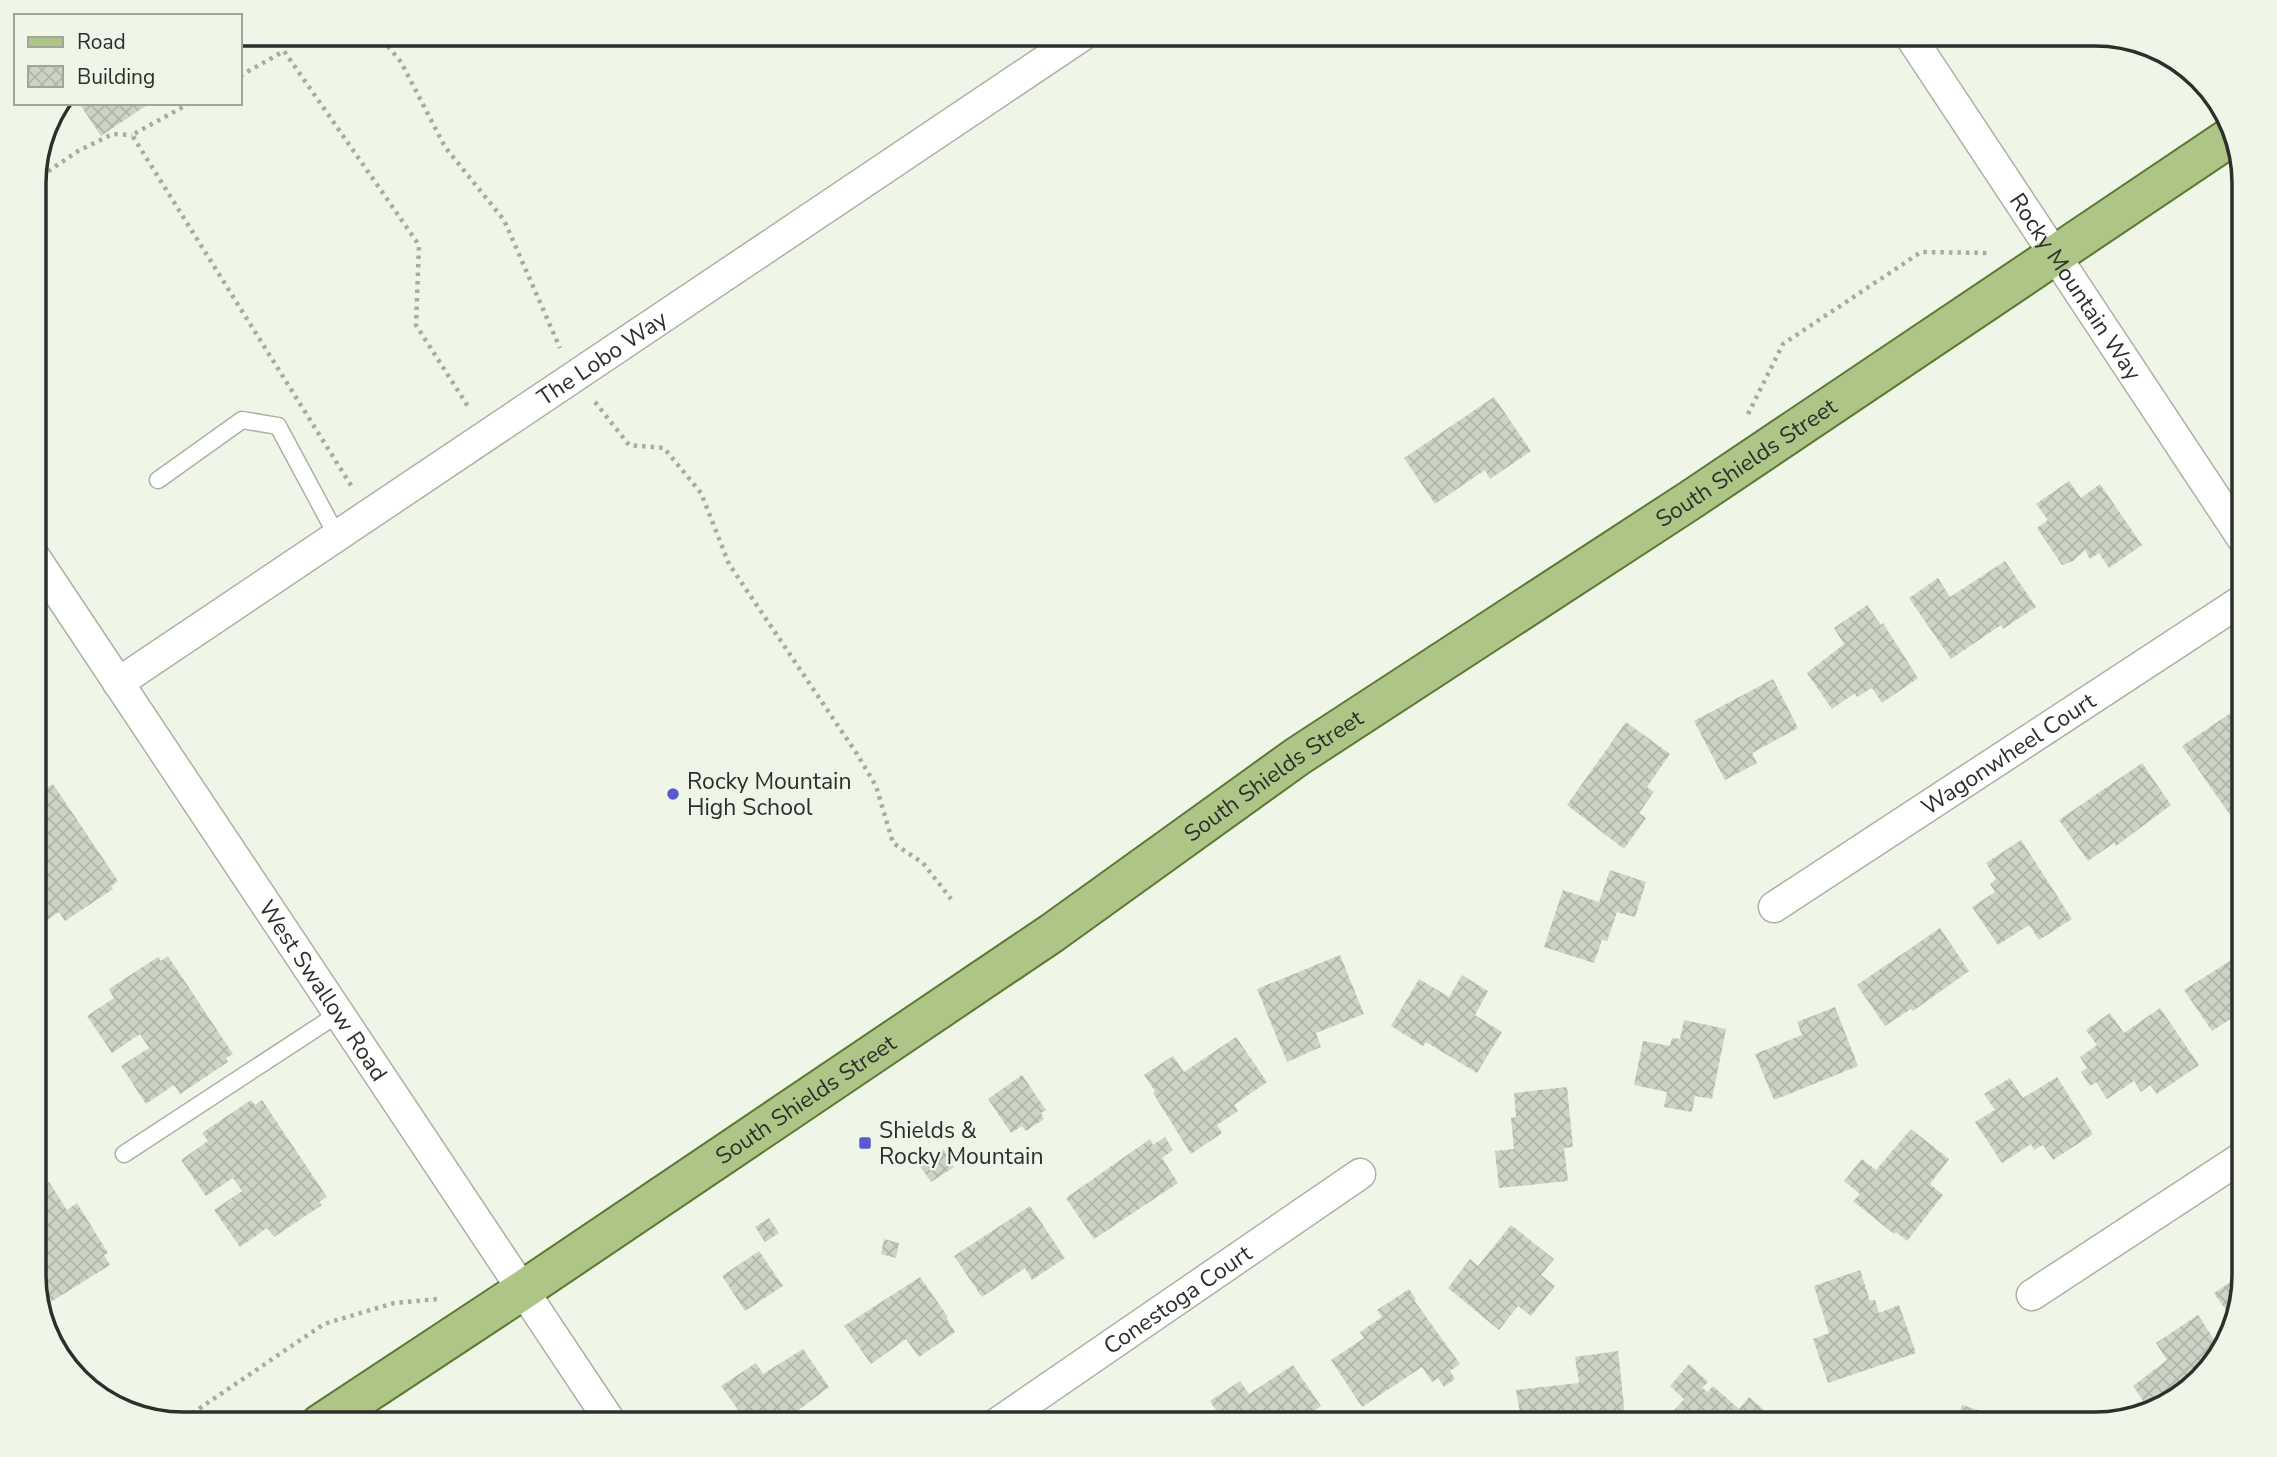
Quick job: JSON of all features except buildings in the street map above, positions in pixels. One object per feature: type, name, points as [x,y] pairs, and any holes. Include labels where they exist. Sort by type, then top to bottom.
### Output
[{"type":"main road","name":"South Shields Street","points":[[338,1412],[1052,933],[1298,756],[1692,499],[2225,141]]},
{"type":"street","name":"The Lobo Way","points":[[118,683],[1067,46]]},
{"type":"street","name":"Rocky Mountain Way","points":[[1916,46],[2232,523]]},
{"type":"street","name":"West Swallow Road","points":[[46,574],[604,1412]]},
{"type":"street","name":"Wagonwheel Court","points":[[1773,907],[2232,606]]},
{"type":"street","points":[[2032,1296],[2232,1164]]},
{"type":"street","name":"Conestoga Court","points":[[1013,1412],[1360,1174]]},
{"type":"lane","points":[[158,480],[242,420],[278,426],[337,536]]},
{"type":"lane","points":[[124,1154],[338,1014]]},
{"type":"path","points":[[388,46],[401,62],[444,147],[504,220],[553,334],[575,376],[629,445],[664,448],[701,493],[729,564],[876,786],[893,844],[923,863],[951,899]]},
{"type":"path","points":[[242,75],[284,51],[419,245],[416,325],[487,436]]},
{"type":"path","points":[[46,173],[78,151],[113,134],[132,135],[186,105]]},
{"type":"path","points":[[132,135],[369,514]]},
{"type":"path","points":[[1783,344],[1921,252]]},
{"type":"path","points":[[194,1412],[324,1324],[394,1303],[449,1298]]},
{"type":"place","name":"Rocky Mountain High School","points":[[673,794]]},
{"type":"place","name":"Shields & Rocky Mountain","points":[[865,1143]]}]
